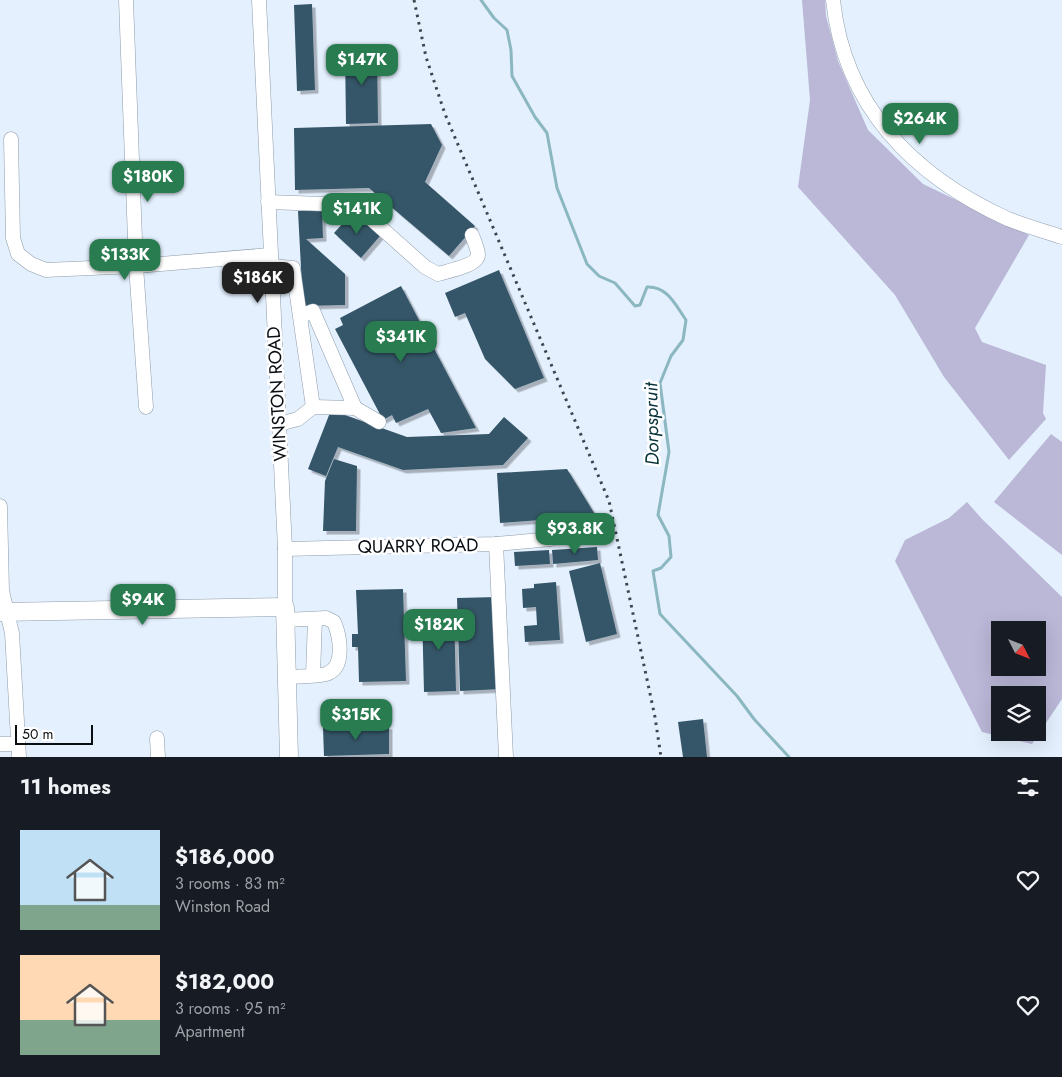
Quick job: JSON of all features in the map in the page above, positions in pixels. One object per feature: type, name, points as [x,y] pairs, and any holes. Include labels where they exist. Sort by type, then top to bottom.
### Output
[{"type":"main road","points":[[4,612],[285,614],[289,757]]},
{"type":"street","points":[[126,0],[136,266],[146,408]]},
{"type":"street","name":"WINSTON ROAD","points":[[259,0],[285,549],[285,614]]},
{"type":"street","points":[[833,0],[836,28],[853,81],[882,126],[920,165],[960,194],[1008,219],[1062,237]]},
{"type":"street","points":[[11,139],[13,238],[18,254],[31,264],[46,270],[270,260],[293,268],[314,407]]},
{"type":"street","points":[[268,202],[351,204],[360,209],[425,267],[438,274],[471,264],[476,259],[478,255],[472,235]]},
{"type":"street","points":[[301,316],[313,311],[355,408]]},
{"type":"street","points":[[279,424],[298,418],[314,407],[355,408],[379,422]]},
{"type":"street","points":[[0,506],[2,591],[4,612],[12,633],[18,750],[0,744]]},
{"type":"street","name":"QUARRY ROAD","points":[[285,549],[496,544],[551,539]]},
{"type":"street","points":[[496,544],[506,757]]},
{"type":"street","points":[[285,614],[326,618],[334,622],[339,640],[339,659],[334,668],[327,674],[287,677]]},
{"type":"street","points":[[312,675],[315,618]]},
{"type":"street","points":[[157,738],[158,757]]},
{"type":"shaded area","points":[[802,0],[825,0],[826,16],[838,61],[868,130],[923,184],[1029,235],[975,328],[982,342],[1046,365],[1043,413],[1046,419],[1009,460],[944,377],[895,295],[798,187],[810,100]]},
{"type":"shaded area","points":[[1051,434],[1062,442],[1062,555],[994,502]]},
{"type":"shaded area","points":[[967,502],[1062,597],[1062,699],[1046,723],[1046,686],[991,686],[991,734],[982,732],[895,561],[905,540],[949,518]]},
{"type":"shaded area","points":[[1020,741],[1034,741],[1032,744]]},
{"type":"building","points":[[312,4],[315,90],[297,91],[294,5]]},
{"type":"building","points":[[377,48],[378,123],[346,124],[345,49]]},
{"type":"building","points":[[431,124],[442,145],[425,182],[475,226],[449,256],[369,188],[295,190],[294,128]]},
{"type":"building","points":[[322,210],[323,238],[306,239],[345,274],[345,305],[303,306],[298,211]]},
{"type":"building","points":[[353,212],[380,236],[361,258],[334,233]]},
{"type":"building","points":[[499,270],[544,378],[515,389],[485,359],[465,313],[455,317],[445,293]]},
{"type":"building","points":[[401,286],[476,428],[441,433],[428,409],[396,423],[392,415],[383,420],[335,329],[343,325],[340,318]]},
{"type":"building","points":[[331,410],[407,437],[489,434],[504,417],[528,438],[503,465],[403,470],[338,447],[326,476],[308,469]]},
{"type":"building","points":[[334,459],[357,466],[356,531],[323,531],[325,481]]},
{"type":"building","points":[[567,469],[596,516],[500,523],[497,473]]},
{"type":"building","points":[[597,547],[598,560],[553,564],[552,550]]},
{"type":"building","points":[[549,550],[550,564],[515,566],[514,552]]},
{"type":"building","points":[[600,563],[617,634],[586,642],[569,571]]},
{"type":"building","points":[[556,582],[560,640],[525,642],[524,626],[537,625],[536,607],[523,608],[522,589],[534,588],[534,584]]},
{"type":"building","points":[[403,589],[406,681],[359,682],[358,647],[352,647],[352,634],[358,634],[356,590]]},
{"type":"building","points":[[498,597],[501,689],[460,691],[457,598]]},
{"type":"building","points":[[454,610],[456,691],[424,692],[422,611]]},
{"type":"building","points":[[703,719],[707,757],[683,757],[678,722]]},
{"type":"building","points":[[389,726],[389,754],[324,756],[323,728]]},
{"type":"waterway","name":"Dorpspruit","points":[[481,0],[494,18],[507,30],[511,50],[512,76],[535,117],[547,133],[557,188],[587,264],[599,276],[615,283],[635,306],[640,305],[647,287],[660,289],[670,297],[686,320],[683,340],[671,356],[660,383],[669,452],[658,515],[669,536],[671,557],[661,568],[653,571],[660,614],[737,696],[754,719],[789,757]]},
{"type":"railway","points":[[414,0],[426,57],[445,114],[609,501],[655,717],[661,757]]}]
